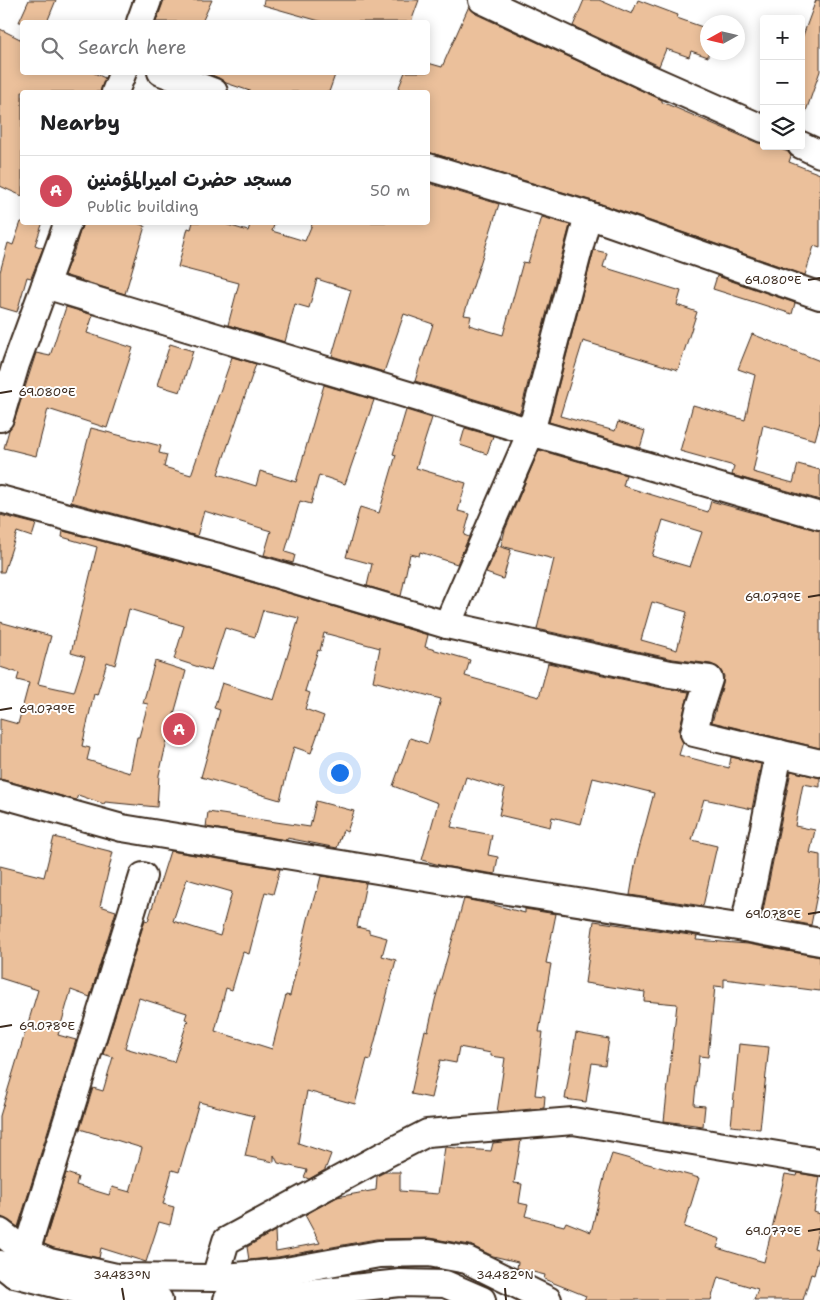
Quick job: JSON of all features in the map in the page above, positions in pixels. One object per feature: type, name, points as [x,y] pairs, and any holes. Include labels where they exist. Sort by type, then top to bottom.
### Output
[{"type":"street","points":[[141,20],[148,0]]},
{"type":"street","points":[[482,0],[760,127]]},
{"type":"street","points":[[116,90],[121,75]]},
{"type":"street","points":[[169,75],[209,90]]},
{"type":"street","points":[[805,147],[820,154]]},
{"type":"street","points":[[430,168],[588,215],[820,296]]},
{"type":"street","points":[[447,626],[531,432],[588,215]]},
{"type":"street","points":[[0,418],[8,362],[45,285],[67,225]]},
{"type":"street","points":[[45,285],[531,432],[820,516]]},
{"type":"street","points":[[0,499],[215,556],[447,626],[670,674],[709,679],[694,733],[820,763]]},
{"type":"street","points":[[744,928],[779,754]]},
{"type":"street","points":[[0,794],[122,828],[744,928],[820,942]]},
{"type":"street","points":[[13,1263],[143,876]]},
{"type":"street","points":[[213,1289],[226,1241],[427,1133],[573,1121],[820,1162]]},
{"type":"street","points":[[0,1232],[13,1263],[115,1299],[159,1300]]},
{"type":"street","points":[[213,1289],[280,1272],[379,1254],[429,1253],[467,1260],[548,1300]]},
{"type":"street","points":[[440,1292],[467,1260]]},
{"type":"street","points":[[13,1263],[49,1262],[116,1277],[213,1289],[261,1298],[400,1283],[482,1300]]},
{"type":"building","points":[[29,0],[56,0],[48,20],[20,20],[19,22]]},
{"type":"building","points":[[164,0],[212,0],[203,20],[157,20]]},
{"type":"building","points":[[264,0],[419,0],[412,20],[316,20],[263,5]]},
{"type":"building","points":[[584,0],[599,0],[632,14],[638,0],[678,15],[677,18],[700,26],[700,54],[691,51],[689,57],[666,49],[659,66],[573,26]]},
{"type":"building","points":[[816,0],[820,0],[820,71],[805,114],[805,60],[805,30]]},
{"type":"building","points":[[469,6],[476,14],[662,100],[662,102],[760,143],[760,150],[783,150],[788,152],[791,156],[789,162],[820,174],[820,248],[814,246],[805,275],[593,201],[430,153],[430,90],[398,90],[404,75],[430,75],[430,64],[442,67]]},
{"type":"building","points":[[0,29],[20,39],[20,75],[98,75],[105,78],[101,90],[20,90],[20,195],[0,186]]},
{"type":"building","points":[[212,75],[335,75],[330,90],[247,90],[226,83]]},
{"type":"building","points":[[430,184],[499,204],[464,315],[471,316],[469,325],[503,335],[523,262],[528,263],[542,217],[570,225],[520,413],[415,381],[433,324],[404,314],[384,372],[332,356],[351,290],[317,279],[309,308],[295,304],[285,342],[228,325],[239,283],[178,267],[188,228],[191,229],[192,225],[228,225],[248,231],[250,225],[274,225],[272,231],[305,241],[312,225],[430,225]]},
{"type":"building","points":[[20,225],[42,225],[35,245],[43,248],[31,278],[27,277],[17,312],[0,307],[0,272],[8,243],[13,245]]},
{"type":"building","points":[[82,225],[145,226],[125,294],[64,275]]},
{"type":"building","points":[[594,250],[607,253],[603,267],[681,291],[677,305],[697,312],[678,370],[583,341],[560,416],[615,431],[618,422],[645,431],[640,448],[549,422]]},
{"type":"building","points":[[717,276],[795,303],[792,314],[713,289]]},
{"type":"building","points":[[66,307],[93,315],[87,333],[133,348],[107,428],[48,409],[36,456],[4,448],[36,353],[50,356]]},
{"type":"building","points":[[752,334],[820,361],[820,422],[815,440],[763,425],[753,472],[793,483],[798,464],[820,470],[820,500],[732,475],[734,466],[680,451],[693,405],[745,420],[755,375],[738,369]]},
{"type":"building","points":[[170,344],[193,351],[180,392],[157,385]]},
{"type":"building","points":[[232,357],[256,364],[218,474],[256,486],[260,471],[296,482],[324,385],[374,400],[345,484],[319,475],[311,504],[300,501],[285,552],[295,555],[293,563],[264,555],[271,531],[204,511],[197,536],[71,502],[91,428],[161,446],[159,453],[167,455],[164,467],[191,475]]},
{"type":"building","points":[[406,410],[432,418],[416,468],[466,483],[458,511],[470,514],[464,535],[469,537],[457,564],[420,552],[419,556],[410,554],[401,596],[367,586],[372,564],[346,557],[360,507],[379,513],[396,455],[393,454]]},
{"type":"building","points":[[465,428],[493,436],[487,454],[460,445]]},
{"type":"building","points":[[539,450],[626,475],[623,486],[708,512],[711,501],[820,531],[820,748],[712,722],[724,676],[719,668],[711,664],[673,659],[537,629],[554,559],[501,546],[505,530]],"holes":[[[663,520],[702,532],[690,567],[652,556]],[[652,602],[687,612],[677,650],[641,640]]]},
{"type":"building","points":[[0,515],[36,524],[32,537],[17,532],[4,572],[0,572]]},
{"type":"building","points":[[63,531],[211,570],[428,635],[425,647],[470,660],[465,676],[539,697],[548,663],[689,692],[679,730],[683,742],[679,755],[729,768],[731,757],[761,764],[752,809],[704,799],[692,840],[717,846],[703,906],[630,895],[636,860],[654,793],[593,778],[581,824],[552,817],[550,827],[499,815],[505,789],[466,777],[451,827],[492,835],[488,855],[498,857],[495,874],[443,866],[422,860],[438,803],[393,786],[410,738],[428,744],[441,699],[373,681],[380,648],[324,633],[320,651],[318,650],[305,691],[310,693],[305,709],[324,716],[311,753],[294,747],[280,800],[201,777],[220,710],[214,708],[222,683],[274,700],[299,618],[263,610],[255,637],[225,628],[211,671],[174,659],[184,626],[129,609],[115,665],[107,662],[97,695],[94,694],[82,746],[90,748],[87,760],[130,773],[137,737],[139,737],[148,704],[143,703],[155,661],[186,671],[159,775],[157,807],[105,802],[104,804],[78,795],[76,800],[0,779],[0,719],[18,724],[29,683],[17,680],[19,673],[0,667],[0,622],[51,636],[38,684],[74,692],[85,657],[71,653],[97,547],[62,537]]},
{"type":"building","points":[[498,546],[511,550],[503,579],[486,573]]},
{"type":"building","points":[[791,771],[820,778],[820,787],[803,784],[795,826],[815,830],[810,853],[820,855],[820,879],[811,925],[762,916]]},
{"type":"building","points":[[316,801],[354,811],[347,832],[343,830],[337,848],[287,838],[287,840],[206,827],[208,812],[310,827]]},
{"type":"building","points":[[54,837],[113,852],[100,906],[116,911],[90,997],[71,990],[58,1035],[76,1040],[18,1227],[0,1216],[0,1116],[38,990],[0,978],[0,866],[44,877]]},
{"type":"building","points":[[170,851],[280,869],[273,894],[265,892],[249,954],[243,952],[232,990],[226,988],[215,1031],[272,1049],[286,995],[290,996],[308,919],[321,876],[366,883],[357,927],[369,930],[369,933],[387,938],[382,956],[396,960],[370,1060],[367,1059],[355,1104],[307,1091],[298,1143],[331,1154],[325,1170],[309,1179],[304,1177],[307,1170],[278,1163],[274,1155],[274,1162],[245,1156],[254,1116],[199,1102],[179,1172],[172,1170],[163,1204],[174,1207],[170,1225],[159,1222],[146,1262],[101,1248],[99,1258],[44,1244],[66,1173],[78,1177],[76,1185],[109,1195],[112,1187],[130,1192],[142,1148],[80,1129],[93,1088],[103,1091],[113,1057],[103,1054],[145,920],[148,921]],"holes":[[[187,879],[232,892],[220,936],[173,921]],[[139,998],[187,1013],[185,1019],[188,1020],[174,1062],[125,1048]]]},
{"type":"building","points":[[464,899],[525,913],[525,909],[556,914],[546,963],[551,964],[539,1032],[543,1032],[535,1095],[545,1096],[544,1108],[497,1112],[505,1058],[491,1056],[491,1053],[459,1047],[456,1063],[440,1060],[431,1098],[411,1094],[425,1030],[428,1031]]},
{"type":"building","points":[[594,921],[697,936],[696,940],[748,944],[820,957],[820,991],[724,979],[724,987],[715,986],[708,1057],[699,1056],[694,1105],[705,1106],[703,1126],[664,1121],[677,1004],[644,1001],[645,992],[585,983]]},
{"type":"building","points":[[576,1033],[609,1039],[605,1065],[592,1063],[586,1102],[565,1099]]},
{"type":"building","points":[[739,1044],[769,1047],[760,1129],[731,1126]]},
{"type":"building","points":[[521,1140],[514,1183],[522,1184],[519,1203],[528,1205],[525,1216],[564,1226],[566,1222],[591,1232],[612,1154],[699,1178],[684,1227],[720,1239],[717,1248],[764,1262],[785,1174],[797,1176],[798,1173],[820,1177],[814,1212],[820,1214],[820,1223],[814,1248],[820,1250],[820,1252],[814,1275],[811,1274],[803,1300],[754,1300],[758,1289],[718,1277],[711,1300],[584,1300],[586,1296],[544,1279],[545,1275],[517,1268],[518,1262],[493,1256],[470,1245],[429,1238],[376,1239],[278,1257],[249,1260],[247,1247],[275,1231],[276,1251],[320,1243],[305,1215],[337,1197],[376,1190],[377,1176],[385,1172],[400,1172],[400,1191],[438,1194],[445,1147],[491,1151],[493,1143]]},
{"type":"place","name":"مسجد حضرت امیرالمؤمنین","points":[[179,729]]}]
